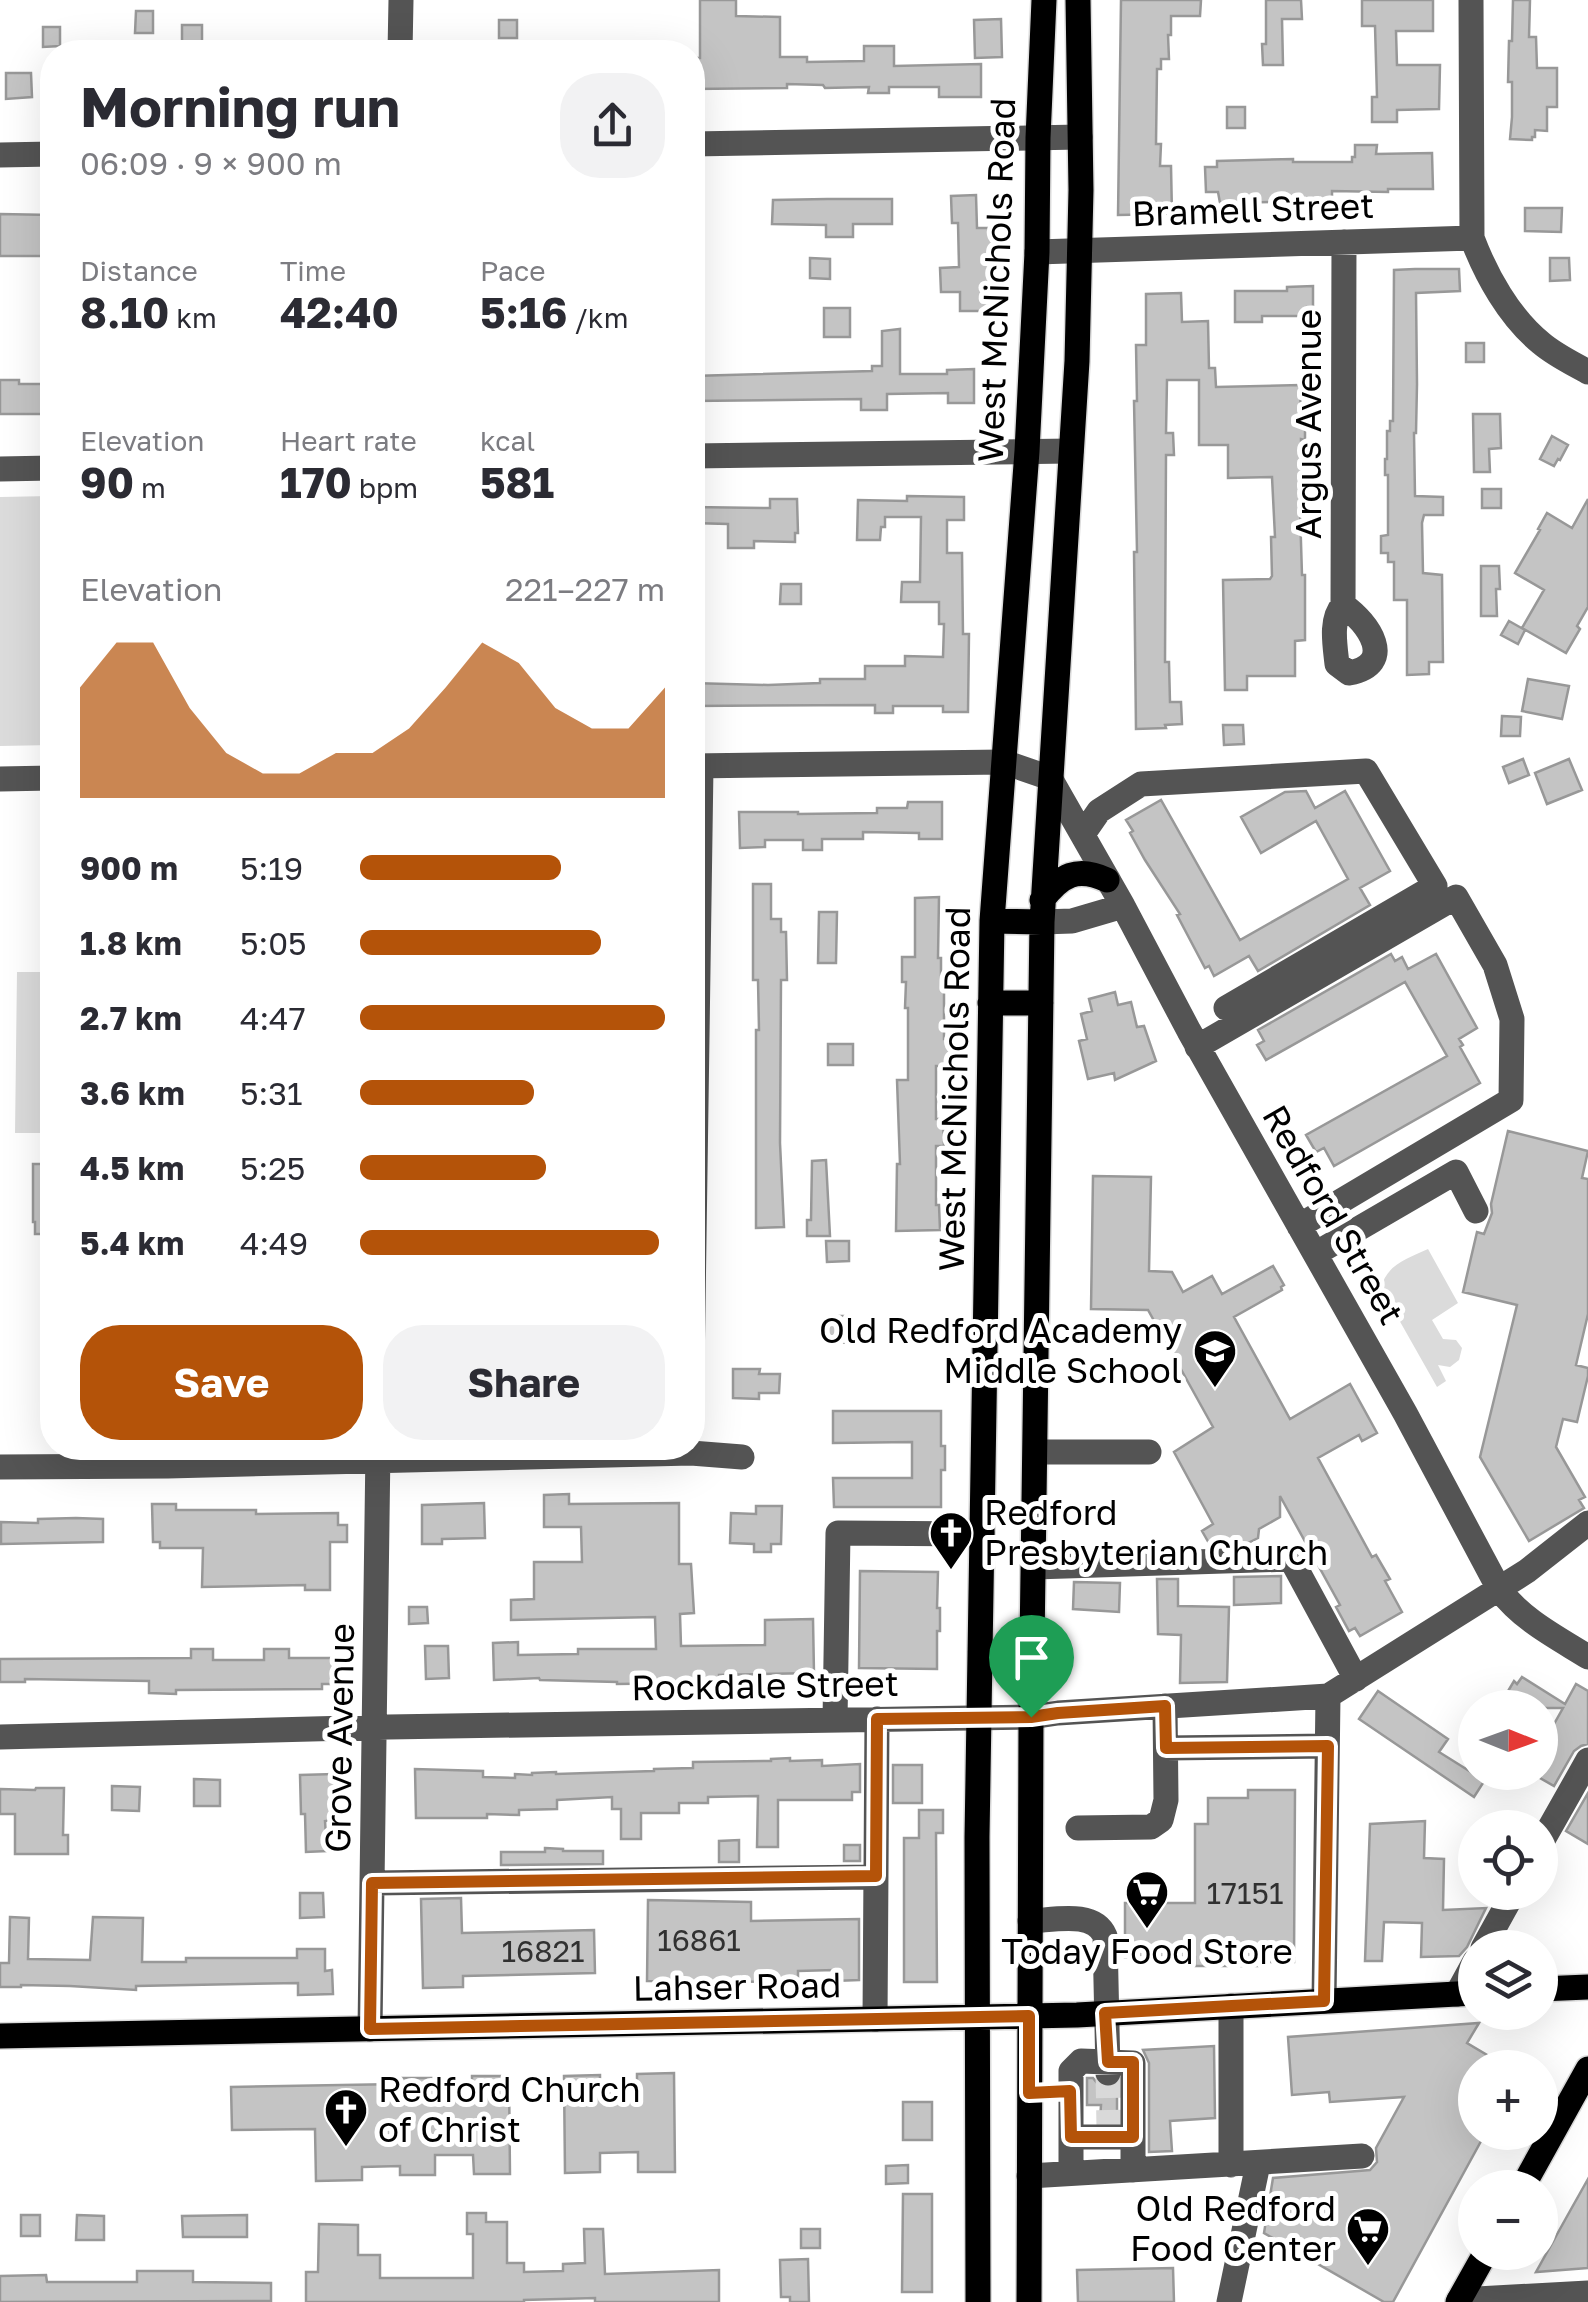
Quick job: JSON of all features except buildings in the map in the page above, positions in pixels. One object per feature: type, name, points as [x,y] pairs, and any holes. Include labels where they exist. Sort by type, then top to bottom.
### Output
[{"type":"main road","name":"West McNichols Road","points":[[978,2302],[979,1718],[992,921],[1027,450],[1044,0]]},
{"type":"main road","points":[[1028,2302],[1042,911],[1077,361],[1078,0]]},
{"type":"main road","points":[[1042,911],[1051,888],[1066,876],[1086,874],[1108,880]]},
{"type":"main road","points":[[992,921],[1042,911]]},
{"type":"main road","points":[[990,1003],[1041,1003]]},
{"type":"main road","points":[[980,1652],[1004,1660],[1032,1653]]},
{"type":"main road","points":[[1558,1988],[1588,1987]]},
{"type":"main road","name":"Lahser Road","points":[[0,2036],[1029,2016],[1458,1993]]},
{"type":"main road","points":[[1532,2170],[1588,2070]]},
{"type":"main road","points":[[1459,2301],[1476,2270]]},
{"type":"street","points":[[400,40],[401,0]]},
{"type":"street","points":[[1471,0],[1472,238],[1482,264],[1517,319],[1542,344],[1588,372]]},
{"type":"street","points":[[705,144],[1080,137]]},
{"type":"street","points":[[0,154],[40,154]]},
{"type":"street","name":"Bramell Street","points":[[1037,252],[1472,238]]},
{"type":"street","name":"Argus Avenue","points":[[1343,605],[1344,242]]},
{"type":"street","points":[[705,456],[1071,451]]},
{"type":"street","points":[[0,469],[40,468]]},
{"type":"street","points":[[705,766],[1004,762],[1050,778]]},
{"type":"street","points":[[1082,834],[1098,811],[1141,784],[1366,771],[1435,886],[1193,1039]]},
{"type":"street","points":[[0,779],[40,778]]},
{"type":"street","name":"Redford Street","points":[[1050,778],[1499,1588],[1528,1620],[1588,1658]]},
{"type":"street","points":[[1193,1039],[1456,897],[1496,966],[1512,1019],[1511,1100],[1299,1226]]},
{"type":"street","points":[[1042,911],[1072,921],[1123,906]]},
{"type":"street","points":[[1315,1254],[1456,1172],[1476,1211]]},
{"type":"street","points":[[705,1452],[742,1457]]},
{"type":"street","points":[[1036,1452],[1148,1452]]},
{"type":"street","points":[[0,1467],[168,1466],[265,1460]]},
{"type":"street","name":"Grove Avenue","points":[[370,2029],[378,1460]]},
{"type":"street","name":"Rockdale Street","points":[[0,1736],[1031,1717],[1328,1696],[1530,1569],[1588,1523]]},
{"type":"street","points":[[836,1720],[838,1534],[982,1534]]},
{"type":"street","points":[[1034,1567],[1291,1559],[1356,1678]]},
{"type":"street","points":[[1324,2001],[1328,1696]]},
{"type":"street","points":[[1078,1828],[1151,1826],[1161,1820],[1166,1800],[1165,1706]]},
{"type":"street","points":[[875,2019],[877,1719]]},
{"type":"street","points":[[1166,1748],[1328,1746]]},
{"type":"street","points":[[1558,1814],[1588,1760]]},
{"type":"street","points":[[372,1883],[876,1876]]},
{"type":"street","points":[[1030,1920],[1091,1920],[1101,1926],[1105,1936],[1108,2068]]},
{"type":"street","points":[[1231,2006],[1231,2165]]},
{"type":"street","points":[[1071,2173],[1071,2072],[1081,2061],[1108,2068],[1133,2062],[1117,2134],[1132,2170]]},
{"type":"street","points":[[1029,2093],[1070,2091]]},
{"type":"street","points":[[1071,2137],[1117,2134]]},
{"type":"street","points":[[1029,2176],[1362,2156]]},
{"type":"street","points":[[1229,2302],[1258,2164]]},
{"type":"street","points":[[1459,2301],[1588,2293]]},
{"type":"shaded area","points":[[40,496],[40,745],[0,746],[0,497]]},
{"type":"shaded area","points":[[17,972],[40,972],[40,1133],[15,1133]]},
{"type":"shaded area","points":[[1428,1249],[1458,1303],[1432,1320],[1443,1339],[1456,1340],[1462,1348],[1459,1360],[1450,1367],[1438,1365],[1446,1381],[1437,1387],[1381,1288],[1393,1268]]},
{"type":"tunnel","points":[[1108,2073],[1109,2128]]},
{"type":"place","name":"Old Redford Academy Middle School","points":[[1215,1389]]},
{"type":"place","name":"Redford Presbyterian Church","points":[[951,1571]]},
{"type":"place","name":"Today Food Store","points":[[1147,1930]]},
{"type":"place","name":"Redford Church of Christ","points":[[346,2148]]},
{"type":"place","name":"Old Redford Food Center","points":[[1368,2267]]},
{"type":"route","points":[[1165,1706],[1166,1748],[1328,1746],[1324,2001],[1105,2013],[1108,2062],[1133,2062],[1133,2137],[1071,2137],[1070,2091],[1029,2093],[1029,2016],[370,2029],[372,1883],[876,1876],[877,1719],[1031,1717],[1165,1706]]}]
